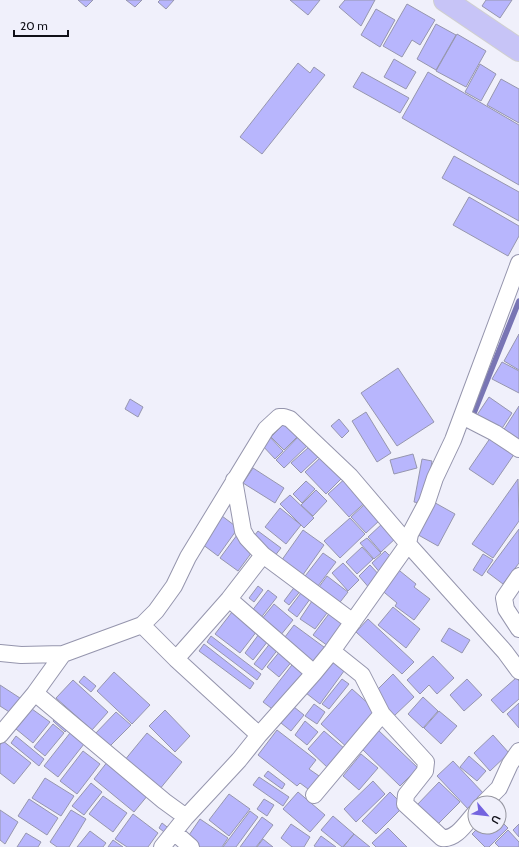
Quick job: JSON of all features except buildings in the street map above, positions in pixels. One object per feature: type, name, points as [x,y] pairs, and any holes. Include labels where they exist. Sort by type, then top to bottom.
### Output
[{"type":"main road","points":[[444,0],[519,50]]},
{"type":"street","points":[[162,847],[314,674],[408,544],[410,534],[427,502],[435,478],[453,440],[519,263]]},
{"type":"street","points":[[0,653],[21,655],[62,654],[142,625],[156,611],[174,586],[188,557],[266,430],[279,417],[284,416],[290,419],[350,476],[408,544],[512,639]]},
{"type":"street","points":[[462,416],[495,433],[519,449]]},
{"type":"street","points":[[234,480],[243,531],[247,538],[263,555],[353,622]]},
{"type":"street","points":[[176,659],[229,599],[263,555]]},
{"type":"street","points":[[519,576],[504,598],[519,670]]},
{"type":"street","points":[[229,599],[314,674]]},
{"type":"street","points":[[142,625],[176,659],[259,735]]},
{"type":"street","points":[[332,651],[362,675],[382,714],[426,762],[425,771],[406,795],[405,804],[442,838],[446,839],[454,836],[467,822]]},
{"type":"street","points":[[0,735],[35,693],[62,654]]},
{"type":"street","points":[[35,693],[186,818]]},
{"type":"street","points":[[314,796],[382,714]]},
{"type":"street","points":[[491,795],[498,788],[510,764],[519,751]]},
{"type":"street","points":[[174,832],[191,847]]},
{"type":"waterway","points":[[474,413],[519,301]]}]
